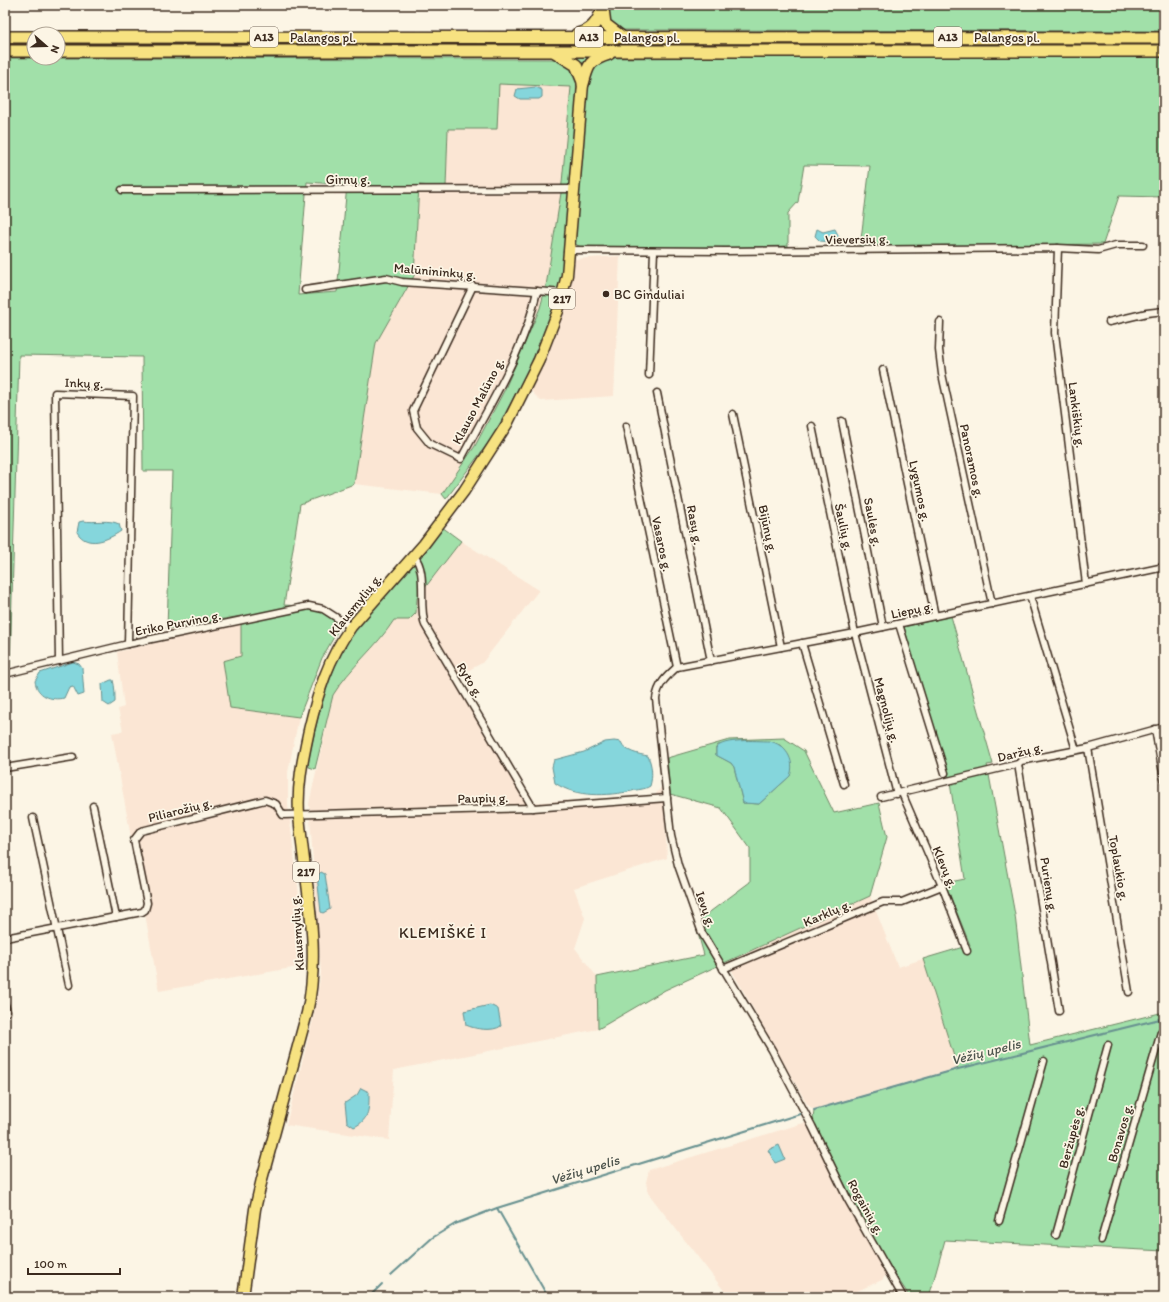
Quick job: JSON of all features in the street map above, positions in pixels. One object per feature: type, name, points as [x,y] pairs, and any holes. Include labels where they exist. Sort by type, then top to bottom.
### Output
[{"type":"highway","points":[[604,7],[605,24],[623,37]]},
{"type":"highway","points":[[555,37],[589,30],[596,24],[604,7]]},
{"type":"highway","points":[[5,38],[26,38]]},
{"type":"highway","name":"Palangos pl.","points":[[66,38],[1164,38]]},
{"type":"highway","points":[[583,84],[586,70],[594,59],[620,50]]},
{"type":"highway","points":[[5,51],[26,51]]},
{"type":"highway","name":"Palangos pl.","points":[[66,51],[1164,51]]},
{"type":"highway","points":[[553,51],[576,66],[583,84]]},
{"type":"main road","name":"217","points":[[564,293],[570,250],[583,84]]},
{"type":"main road","name":"Klausmylių g.","points":[[242,1297],[258,1194],[312,984],[313,947],[299,814],[300,773],[318,693],[333,656],[351,627],[414,556],[464,491],[503,430],[524,390],[552,329],[564,293]]},
{"type":"street","name":"Girnų g.","points":[[122,190],[575,189]]},
{"type":"street","name":"Vieversių g.","points":[[570,250],[1058,248],[1098,250],[1116,245],[1143,245]]},
{"type":"street","name":"Lankiškių g.","points":[[1058,248],[1055,333],[1086,584]]},
{"type":"street","points":[[649,375],[654,250]]},
{"type":"street","name":"Malūnininkų g.","points":[[305,290],[386,278],[402,282],[538,290],[564,293]]},
{"type":"street","name":"Klauso Malūno g.","points":[[473,286],[413,411],[417,428],[430,444],[460,459],[512,362],[534,306],[538,290]]},
{"type":"street","points":[[1109,322],[1147,313],[1164,311]]},
{"type":"street","name":"Panoramos g.","points":[[940,322],[939,350],[942,374],[992,604]]},
{"type":"street","name":"Lygumos g.","points":[[883,370],[936,616]]},
{"type":"street","name":"Inkų g.","points":[[59,661],[54,393],[133,396],[128,644]]},
{"type":"street","name":"Rasų g.","points":[[657,393],[711,661]]},
{"type":"street","name":"Bijūnų g.","points":[[733,414],[781,647]]},
{"type":"street","name":"Saulės g.","points":[[842,421],[883,627]]},
{"type":"street","name":"Vasaros g.","points":[[626,426],[677,667]]},
{"type":"street","name":"Šaulių g.","points":[[812,426],[855,633]]},
{"type":"street","name":"Ryto g.","points":[[414,556],[420,567],[421,610],[425,625],[533,808]]},
{"type":"street","name":"Liepų g.","points":[[677,667],[899,624],[1164,567]]},
{"type":"street","points":[[1030,596],[1076,750]]},
{"type":"street","name":"Eriko Purvino g.","points":[[5,674],[128,644],[309,606],[323,609],[351,627]]},
{"type":"street","points":[[899,624],[945,773]]},
{"type":"street","name":"Magnolijų g.","points":[[855,633],[899,793]]},
{"type":"street","points":[[802,643],[844,784]]},
{"type":"street","name":"Ievų g.","points":[[677,667],[660,685],[656,699],[671,836],[678,865],[702,933],[772,1050],[812,1126]]},
{"type":"street","name":"Daržų g.","points":[[881,797],[1018,764],[1021,761],[1088,748],[1164,727]]},
{"type":"street","points":[[1155,729],[1164,779]]},
{"type":"street","name":"Toplaukio g.","points":[[1088,748],[1129,992]]},
{"type":"street","points":[[5,768],[73,757]]},
{"type":"street","name":"Purienų g.","points":[[1018,764],[1059,1010]]},
{"type":"street","name":"Klevų g.","points":[[899,793],[942,886],[967,951]]},
{"type":"street","name":"Paupių g.","points":[[299,814],[533,808],[667,798]]},
{"type":"street","name":"Piliarožių g.","points":[[5,938],[142,912],[146,906],[134,840],[141,831],[265,800],[276,804],[283,815],[299,814]]},
{"type":"street","points":[[93,806],[116,917]]},
{"type":"street","points":[[33,818],[69,985]]},
{"type":"street","name":"Karklų g.","points":[[723,969],[883,902],[902,902],[942,886]]},
{"type":"street","points":[[5,1005],[6,1012]]},
{"type":"street","name":"Bonavos g.","points":[[1101,1240],[1162,1032]]},
{"type":"street","name":"Beržupės g.","points":[[1056,1235],[1108,1045]]},
{"type":"street","points":[[999,1221],[1044,1061]]},
{"type":"street","name":"Rogainių g.","points":[[812,1126],[847,1198],[903,1297]]},
{"type":"shaded area","points":[[498,84],[571,86],[561,193],[546,286],[540,308],[504,391],[475,446],[442,494],[354,484],[376,343],[414,276],[419,185],[446,186],[448,129]]},
{"type":"shaded area","points":[[620,256],[614,396],[541,401],[530,390],[560,318],[575,259]]},
{"type":"shaded area","points":[[461,541],[539,590],[482,663],[454,678],[527,803],[655,795],[662,786],[669,785],[670,794],[665,821],[667,858],[574,888],[585,918],[575,948],[597,977],[598,1029],[394,1070],[389,1140],[286,1125],[313,1020],[321,973],[309,804],[333,695],[339,685],[384,635],[394,620],[416,613],[417,598]]},
{"type":"shaded area","points":[[241,616],[241,656],[230,708],[299,717],[288,772],[288,805],[300,904],[303,966],[159,991],[112,733],[123,731],[118,709],[124,707],[117,652],[167,640],[167,629]]},
{"type":"shaded area","points":[[870,896],[898,967],[923,959],[958,1069],[814,1110],[807,1104],[727,962]]},
{"type":"shaded area","points":[[807,1122],[840,1190],[887,1274],[882,1280],[844,1297],[729,1297],[648,1193],[646,1182],[649,1170]]},
{"type":"green space","points":[[607,5],[1164,5],[1164,31],[617,30],[611,27]]},
{"type":"green space","points":[[5,42],[26,42],[26,46],[5,46]]},
{"type":"green space","points":[[66,42],[1164,42],[1164,47],[66,46]]},
{"type":"green space","points":[[572,56],[590,56],[591,57],[583,68]]},
{"type":"green space","points":[[1164,57],[1164,197],[1119,196],[1103,244],[860,247],[870,166],[804,165],[798,202],[788,213],[788,246],[717,248],[582,248],[574,243],[588,76],[593,65],[608,58]]},
{"type":"green space","points":[[5,58],[26,58],[26,66],[66,66],[66,58],[554,59],[566,63],[572,68],[578,78],[566,264],[559,295],[530,366],[494,435],[446,499],[442,494],[475,446],[504,391],[540,308],[546,286],[561,193],[571,87],[499,84],[497,129],[448,129],[446,187],[419,185],[414,276],[376,343],[354,484],[300,504],[284,605],[317,607],[343,621],[322,658],[299,717],[230,708],[223,661],[241,656],[241,616],[167,629],[172,471],[143,471],[142,357],[19,355],[10,668],[5,669]],"holes":[[[307,182],[347,185],[337,292],[298,295]]]},
{"type":"green space","points":[[442,527],[461,541],[417,598],[416,613],[409,620],[394,620],[380,639],[347,675],[333,695],[315,769],[309,767],[308,762],[315,728],[324,697],[335,667],[350,637]]},
{"type":"green space","points":[[951,616],[993,764],[987,765],[988,769],[949,779],[904,627]]},
{"type":"green space","points":[[784,738],[804,751],[834,813],[879,803],[887,837],[870,896],[665,990],[598,1029],[597,977],[704,955],[695,923],[750,882],[750,848],[721,808],[670,794],[667,758],[729,740]],"holes":[[[718,745],[780,745],[786,752],[789,759],[790,776],[759,804],[743,803],[734,767],[731,763],[716,755],[716,748]]]},
{"type":"green space","points":[[989,775],[1015,915],[1030,1045],[1164,1012],[1164,1251],[945,1240],[929,1297],[910,1297],[883,1255],[847,1188],[813,1120],[814,1110],[958,1069],[923,959],[970,945],[945,883],[965,879],[950,783]]},
{"type":"water","points":[[536,87],[542,90],[542,97],[539,99],[520,99],[515,96],[517,89]]},
{"type":"water","points":[[817,229],[823,232],[835,229],[839,237],[833,242],[820,241],[815,236]]},
{"type":"water","points":[[106,521],[119,524],[121,531],[104,540],[92,542],[81,537],[77,532],[79,522]]},
{"type":"water","points":[[73,662],[79,664],[82,668],[84,694],[78,696],[73,686],[69,687],[64,698],[54,699],[42,694],[36,686],[35,681],[40,673]]},
{"type":"water","points":[[113,680],[114,683],[115,702],[109,706],[103,702],[102,684]]},
{"type":"water","points":[[733,741],[769,741],[780,745],[788,754],[792,764],[790,776],[759,804],[743,803],[734,767],[731,763],[716,755],[716,748],[720,745]]},
{"type":"water","points":[[605,742],[621,742],[632,752],[648,756],[652,771],[650,786],[643,789],[622,793],[602,795],[573,791],[555,783],[552,767],[554,760],[584,752]]},
{"type":"water","points":[[321,872],[325,874],[330,909],[323,913],[321,912],[317,876]]},
{"type":"water","points":[[490,1005],[498,1009],[501,1026],[493,1029],[484,1029],[466,1025],[464,1011]]},
{"type":"water","points":[[361,1088],[369,1092],[368,1112],[363,1121],[354,1127],[347,1122],[345,1103],[357,1095]]},
{"type":"water","points":[[779,1145],[785,1159],[775,1163],[768,1150]]},
{"type":"waterway","name":"Vėžių upelis","points":[[814,1110],[958,1069],[1164,1018]]},
{"type":"waterway","name":"Vėžių upelis","points":[[391,1275],[432,1238],[455,1224],[497,1208],[800,1114]]},
{"type":"waterway","points":[[497,1208],[548,1297]]},
{"type":"waterway","name":"Vėžių upelis","points":[[369,1297],[382,1284]]},
{"type":"place","name":"BC Ginduliai","points":[[606,294]]},
{"type":"district","name":"KLEMIŠKĖ I","points":[[443,933]]}]
